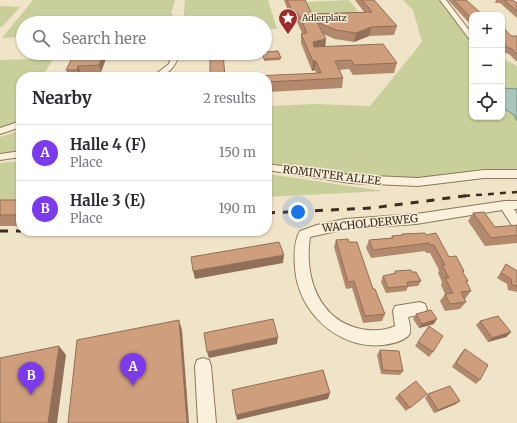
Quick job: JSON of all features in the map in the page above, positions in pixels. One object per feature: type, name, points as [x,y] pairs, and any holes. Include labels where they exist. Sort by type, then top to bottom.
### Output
[{"type":"street","points":[[442,0],[469,35]]},
{"type":"street","points":[[163,72],[172,65],[174,60]]},
{"type":"street","points":[[0,131],[16,126]]},
{"type":"street","points":[[0,157],[16,155]]},
{"type":"street","name":"ROMINTER ALLEE","points":[[272,168],[350,179],[418,182],[484,174],[517,174]]},
{"type":"street","name":"WACHOLDERWEG","points":[[420,309],[400,311],[403,330],[393,336],[378,338],[360,336],[339,328],[328,320],[313,302],[305,283],[301,258],[304,234],[321,227],[417,219],[511,205],[517,224]]},
{"type":"street","points":[[203,366],[207,423]]},
{"type":"green space","points":[[33,0],[175,0],[171,13],[173,14],[173,16],[20,16]]},
{"type":"green space","points":[[185,0],[268,0],[277,29],[272,29],[272,16],[184,16]]},
{"type":"green space","points":[[349,0],[364,19],[315,20],[307,2]]},
{"type":"green space","points":[[403,0],[440,0],[469,38],[469,120],[505,120],[505,109],[514,115],[517,121],[517,170],[483,169],[417,178],[348,175],[272,164],[272,106],[316,104],[370,106],[422,42],[413,10]]},
{"type":"green space","points":[[0,6],[20,7],[2,27],[0,27]]},
{"type":"green space","points":[[16,21],[16,37],[2,38]]},
{"type":"green space","points":[[0,60],[53,60],[45,72],[16,72],[16,123],[0,128]]},
{"type":"green space","points":[[505,60],[517,66],[517,89],[505,88]]},
{"type":"green space","points":[[16,132],[16,152],[0,154],[0,137]]},
{"type":"green space","points":[[16,161],[16,201],[0,201],[0,163]]},
{"type":"green space","points":[[272,175],[384,191],[272,197]]},
{"type":"water","points":[[505,88],[517,89],[517,121],[514,115],[505,109]]},
{"type":"building","points":[[287,0],[305,0],[312,14],[372,12],[362,0],[374,0],[397,26],[371,27],[356,33],[336,30],[317,22],[326,39],[313,42],[314,47],[383,44],[397,63],[354,65],[351,60],[335,61],[343,78],[272,82],[272,75],[321,73],[316,61],[313,61],[301,34],[307,33],[298,13],[293,13]]},
{"type":"building","points":[[454,0],[466,0],[480,12],[469,12],[469,16]]},
{"type":"building","points":[[504,0],[512,0],[517,3],[517,11]]},
{"type":"building","points":[[505,29],[511,36],[517,36],[517,54],[511,48],[508,48],[505,44]]},
{"type":"building","points":[[272,51],[278,51],[281,58],[272,59]]},
{"type":"building","points":[[71,60],[101,60],[99,65],[78,66],[77,70],[66,70]]},
{"type":"building","points":[[210,60],[224,60],[225,72],[210,72]]},
{"type":"building","points":[[0,200],[16,200],[16,215],[0,215]]},
{"type":"building","points":[[484,212],[495,227],[517,225],[517,235],[491,238],[473,213]]},
{"type":"building","points":[[425,233],[426,235],[436,233],[449,257],[456,256],[464,271],[462,271],[468,281],[466,281],[471,291],[461,292],[466,302],[450,304],[445,294],[453,293],[445,278],[449,278],[442,265],[445,265],[434,245],[430,245],[429,243],[373,250],[369,240],[393,238],[392,236],[403,235],[402,234]]},
{"type":"building","points":[[348,239],[349,242],[357,242],[373,289],[375,289],[385,314],[365,316],[354,281],[348,282],[336,240]]},
{"type":"building","points":[[279,242],[284,255],[193,271],[191,257]]},
{"type":"building","points":[[506,264],[517,271],[517,286],[512,285],[511,279],[501,273]]},
{"type":"building","points":[[411,270],[412,272],[416,272],[421,281],[407,282],[408,286],[388,288],[383,276],[396,273],[395,271]]},
{"type":"building","points":[[431,310],[437,319],[422,324],[416,314]]},
{"type":"building","points":[[498,316],[511,332],[492,338],[480,321]]},
{"type":"building","points":[[273,319],[278,337],[207,352],[204,333]]},
{"type":"building","points":[[179,320],[187,423],[68,423],[77,340]]},
{"type":"building","points":[[429,326],[443,336],[433,352],[418,342]]},
{"type":"building","points":[[59,346],[48,423],[0,423],[0,358]]},
{"type":"building","points":[[465,349],[488,365],[480,380],[456,363]]},
{"type":"building","points":[[380,350],[399,351],[403,371],[383,370]]},
{"type":"building","points":[[323,370],[330,393],[236,415],[232,390]]},
{"type":"building","points":[[416,381],[427,394],[410,408],[399,394]]},
{"type":"building","points":[[450,386],[460,401],[438,410],[428,394]]},
{"type":"railway","points":[[465,196],[517,192]]},
{"type":"railway","points":[[465,196],[472,195]]},
{"type":"railway","points":[[272,213],[372,208],[465,196]]},
{"type":"railway","points":[[0,231],[16,231]]},
{"type":"place","name":"Adlerplatz","points":[[288,35]]},
{"type":"place","name":"Halle 4 (F)","points":[[133,386]]},
{"type":"place","name":"Halle 3 (E)","points":[[31,395]]}]
